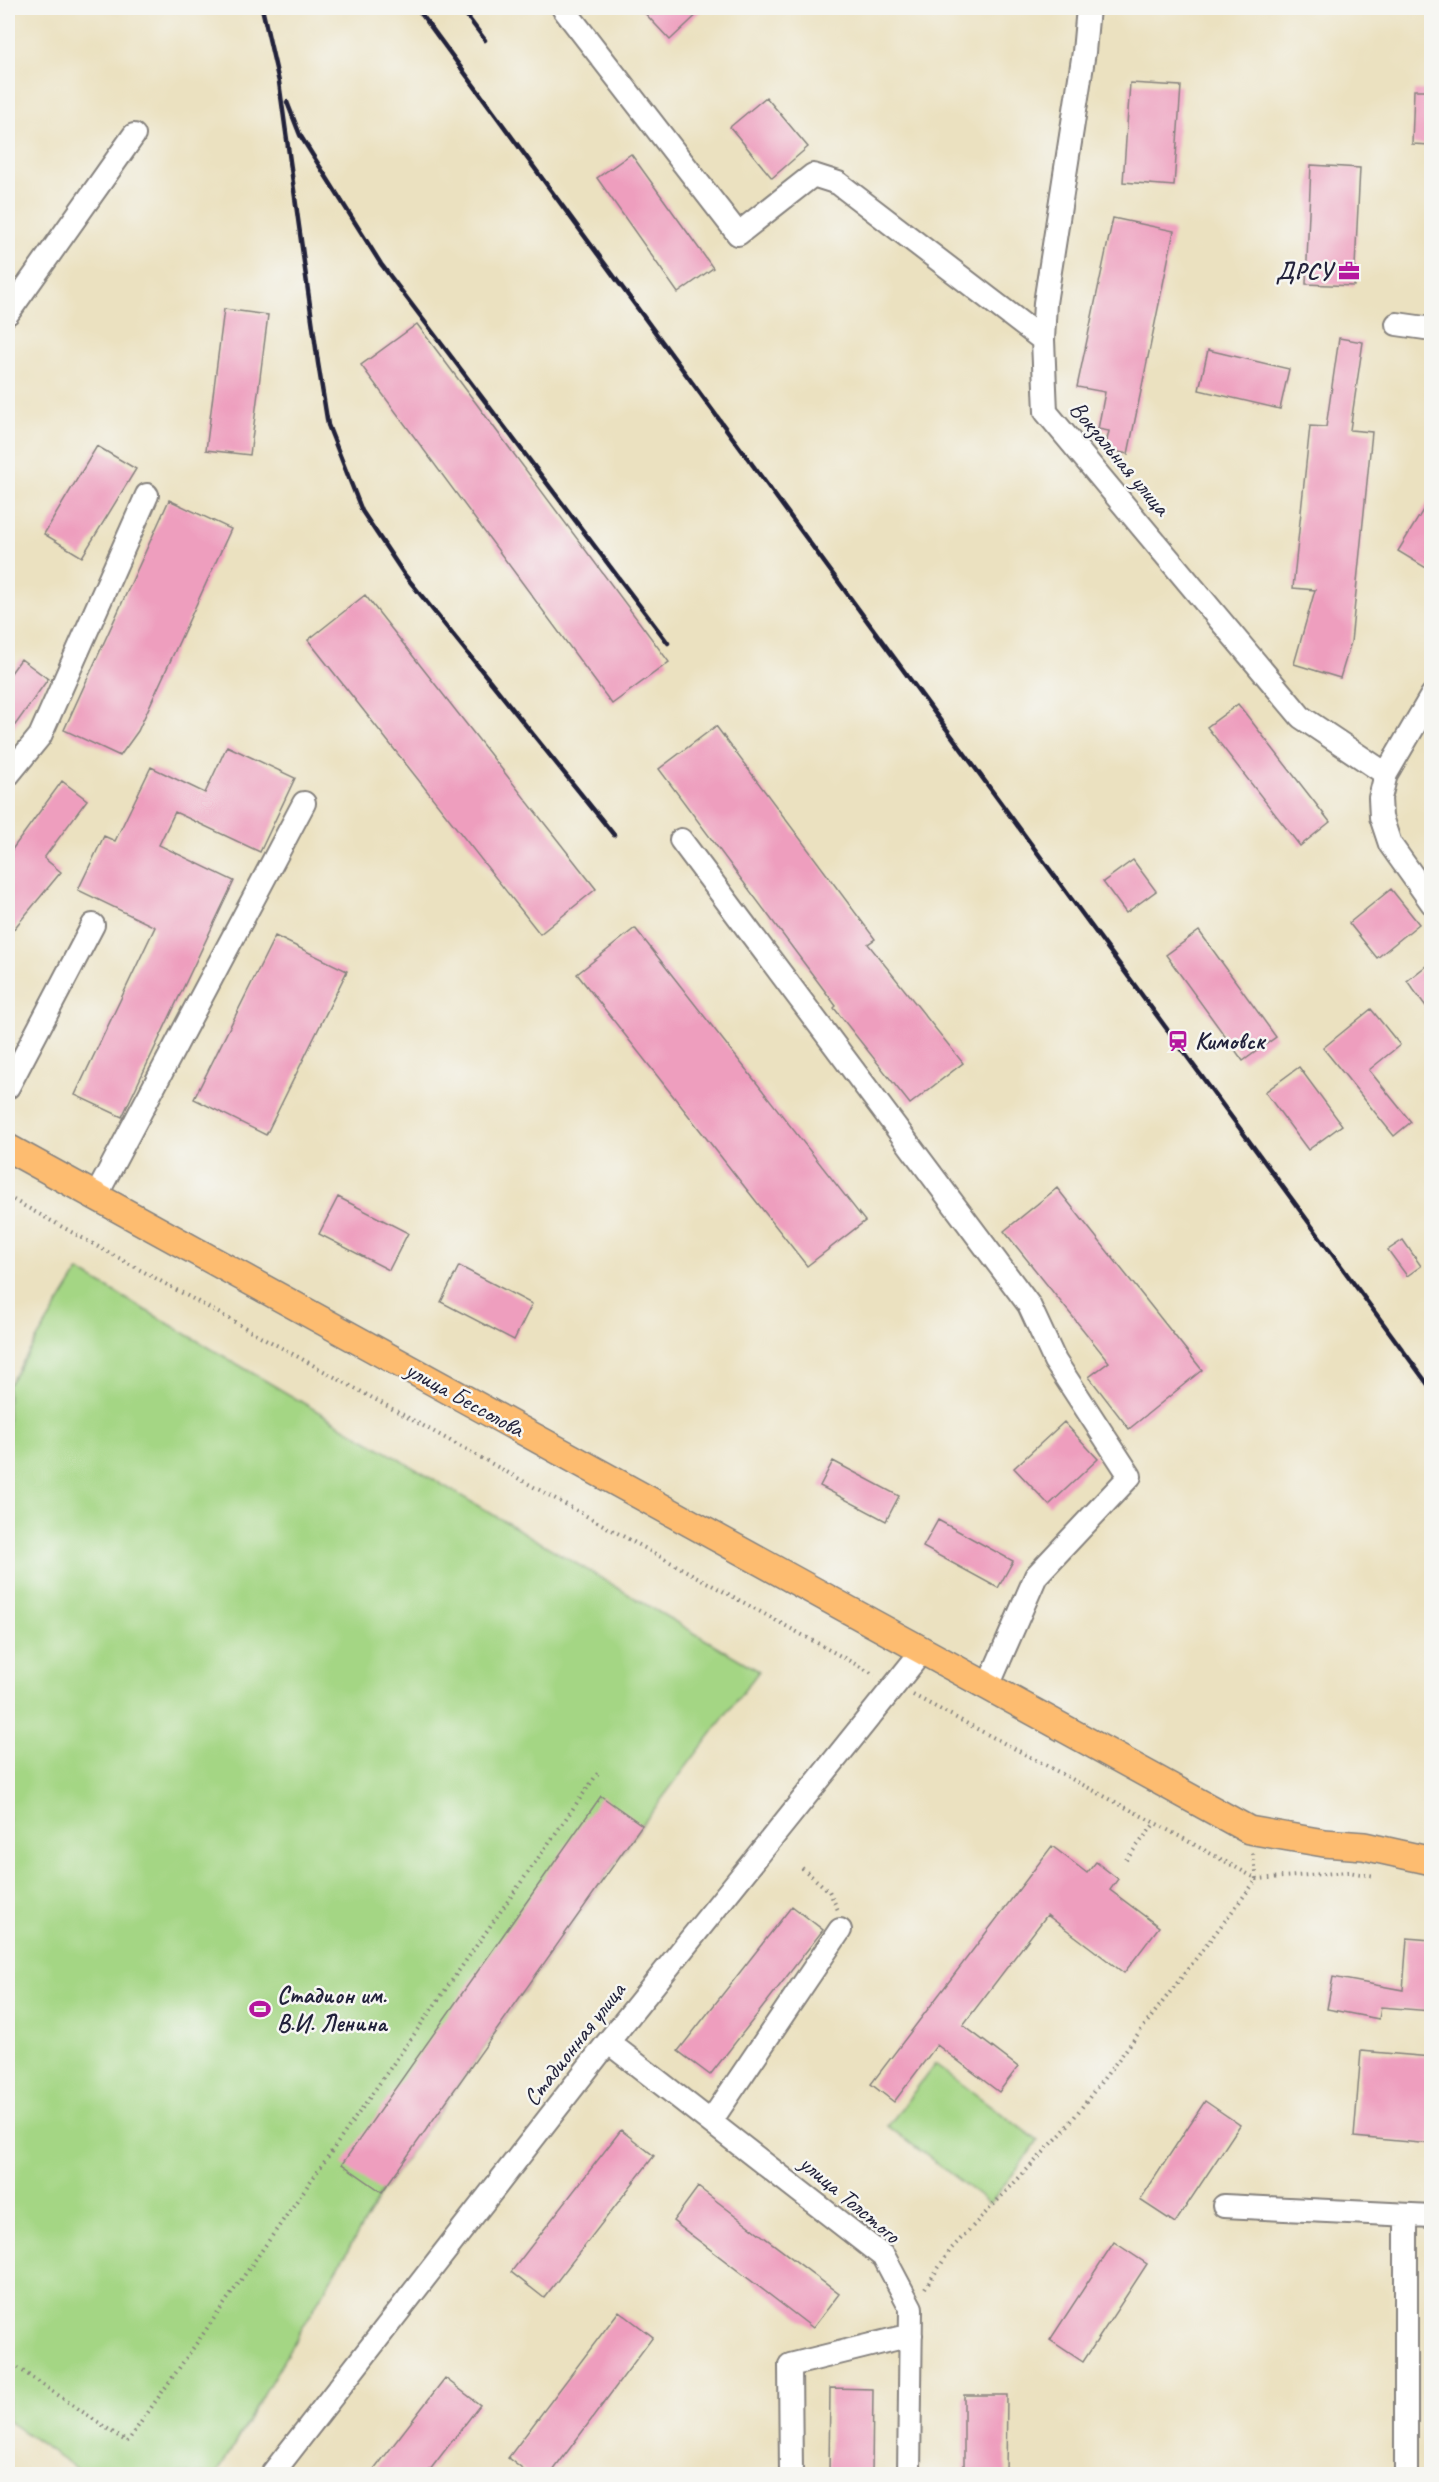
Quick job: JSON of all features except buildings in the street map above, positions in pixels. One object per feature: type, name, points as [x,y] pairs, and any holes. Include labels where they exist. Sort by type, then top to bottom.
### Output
[{"type":"main road","name":"улица Бессолова","points":[[8,1148],[1249,1830],[1324,1843],[1364,1846],[1431,1861]]},
{"type":"street","points":[[563,8],[738,234],[813,176],[838,183],[1043,340]]},
{"type":"street","name":"Вокзальная улица","points":[[1088,8],[1083,64],[1045,303],[1043,340],[1046,412],[1301,717],[1386,774]]},
{"type":"street","points":[[8,313],[134,135]]},
{"type":"street","points":[[1397,324],[1431,329]]},
{"type":"street","points":[[8,775],[40,736],[147,495]]},
{"type":"street","points":[[1431,695],[1386,774],[1380,798],[1381,817],[1390,844],[1431,903]]},
{"type":"street","points":[[96,1196],[304,803]]},
{"type":"street","points":[[681,840],[1029,1305],[1055,1361],[1130,1476],[1036,1576],[988,1686]]},
{"type":"street","points":[[8,1087],[93,925]]},
{"type":"street","name":"Стадионная улица","points":[[272,2475],[608,2042],[923,1650]]},
{"type":"street","points":[[711,2121],[840,1930]]},
{"type":"street","name":"улица Толстого","points":[[608,2042],[884,2257],[911,2308],[909,2475]]},
{"type":"street","points":[[1224,2206],[1431,2216]]},
{"type":"street","points":[[1406,2215],[1406,2475]]},
{"type":"street","points":[[791,2475],[790,2365],[911,2335]]},
{"type":"path","points":[[8,1197],[895,1686],[1257,1879],[1348,1872],[1378,1876]]},
{"type":"path","points":[[8,2361],[127,2442],[598,1773]]},
{"type":"path","points":[[1126,1860],[1155,1823]]},
{"type":"path","points":[[911,2308],[951,2249],[1062,2133],[1257,1879],[1249,1830]]},
{"type":"path","points":[[802,1868],[829,1891],[839,1913],[840,1930]]},
{"type":"green space","name":"Стадион им. В.И. Ленина","points":[[79,1271],[759,1671],[642,1825],[382,2192],[217,2474],[85,2474],[8,2421],[8,1386]]},
{"type":"green space","points":[[935,2064],[1038,2141],[990,2204],[888,2126]]},
{"type":"railway","points":[[262,8],[279,82],[328,425],[362,511],[404,574],[614,835]]},
{"type":"railway","points":[[417,8],[1432,1390]]},
{"type":"railway","points":[[461,8],[485,40]]},
{"type":"railway","points":[[287,102],[300,135],[381,264],[668,643]]},
{"type":"place","name":"ДРСУ","points":[[1349,271]]},
{"type":"place","name":"Кимовск","points":[[1178,1041]]},
{"type":"place","name":"Стадион им. В.И. Ленина","points":[[260,2009]]}]
